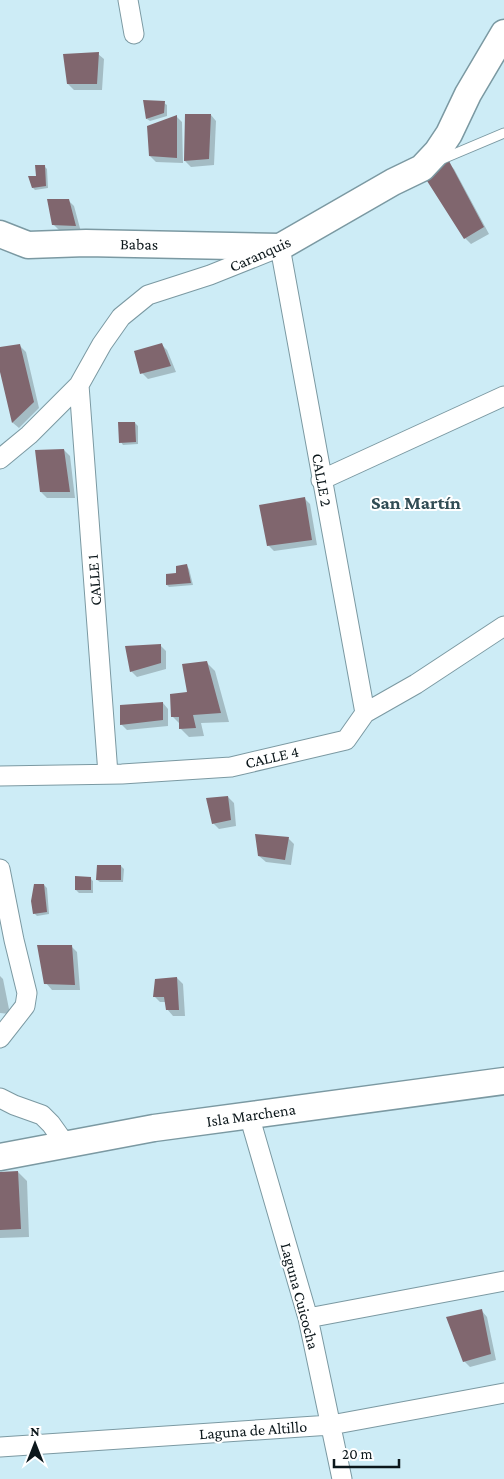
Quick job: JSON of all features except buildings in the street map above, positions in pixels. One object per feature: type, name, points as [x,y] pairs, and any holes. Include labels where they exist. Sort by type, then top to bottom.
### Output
[{"type":"street","points":[[128,0],[134,34]]},
{"type":"street","name":"Caranquis","points":[[0,458],[29,435],[79,385],[102,344],[121,317],[148,295],[210,275],[280,247],[393,182],[422,168],[437,152],[449,134],[468,94],[504,33]]},
{"type":"street","name":"Babas","points":[[0,234],[28,245],[86,243],[280,247]]},
{"type":"street","name":"CALLE 2","points":[[280,247],[365,713]]},
{"type":"street","name":"CALLE 1","points":[[79,385],[108,774]]},
{"type":"street","points":[[321,480],[504,396]]},
{"type":"street","name":"CALLE 4","points":[[0,776],[108,774],[231,767],[346,740],[365,713],[416,684],[504,626]]},
{"type":"street","points":[[0,869],[27,993],[25,1006],[0,1038]]},
{"type":"street","name":"Isla Marchena","points":[[0,1157],[154,1128],[504,1081]]},
{"type":"street","points":[[0,1098],[14,1106],[42,1115],[66,1145]]},
{"type":"street","name":"Laguna Cuicocha","points":[[249,1115],[308,1318],[342,1479]]},
{"type":"street","points":[[308,1318],[504,1281]]},
{"type":"street","name":"Laguna de Altillo","points":[[0,1447],[331,1425],[504,1393]]},
{"type":"lane","points":[[422,168],[504,132]]},
{"type":"district","name":"San Martín","points":[[416,502]]}]
